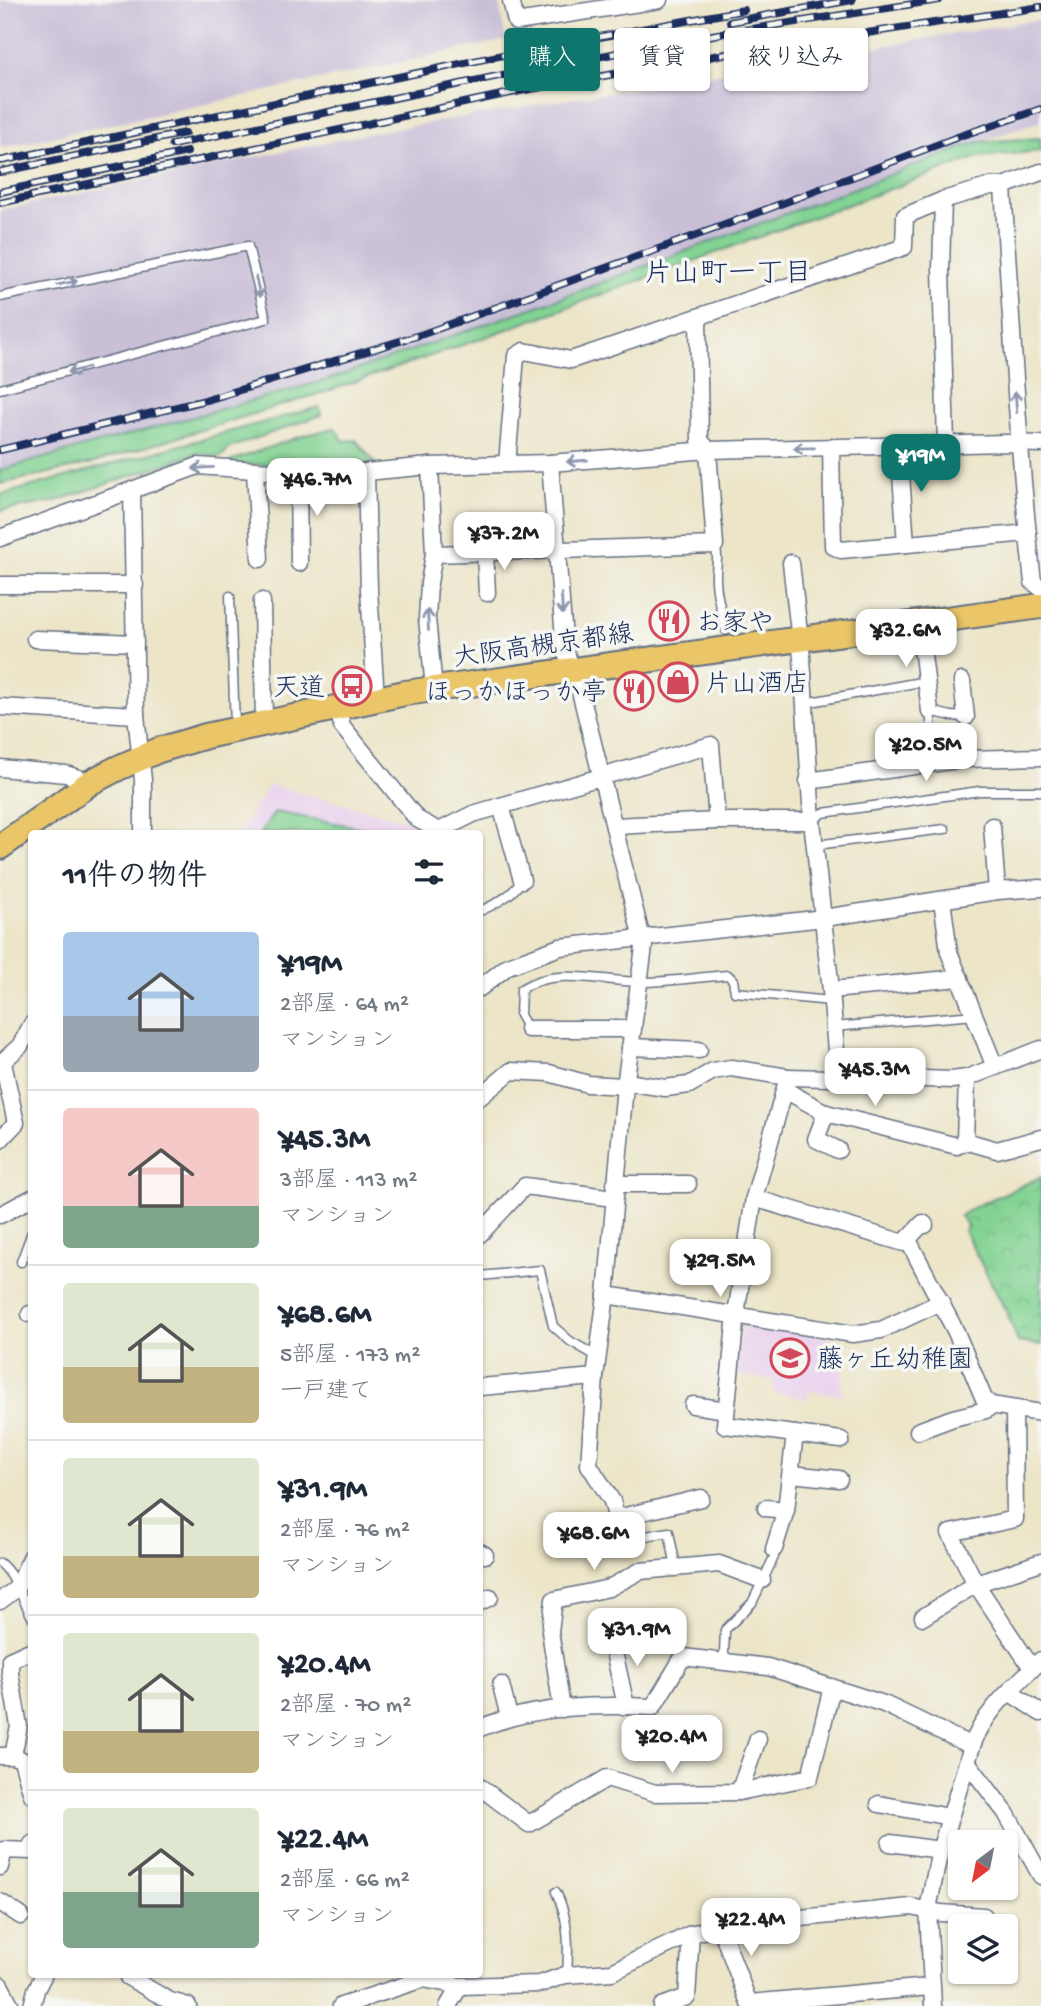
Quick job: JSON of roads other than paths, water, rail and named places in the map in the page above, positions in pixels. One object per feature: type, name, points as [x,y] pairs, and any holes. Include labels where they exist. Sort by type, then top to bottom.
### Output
[{"type":"main road","name":"大阪高槻京都線","points":[[0,846],[91,782],[141,756],[338,706],[434,688],[1041,607]]},
{"type":"street","points":[[511,0],[516,22],[659,0]]},
{"type":"street","points":[[506,464],[516,356],[524,351],[571,359],[904,247],[905,216],[943,200],[991,186],[1003,186],[1041,172]]},
{"type":"street","points":[[1003,186],[1027,533],[1033,582],[1041,588]]},
{"type":"street","points":[[943,200],[941,269],[946,444]]},
{"type":"street","points":[[434,554],[715,545],[708,450],[699,440],[698,317]]},
{"type":"street","points":[[0,538],[198,466],[298,473],[366,472],[430,466],[550,463],[708,450],[1041,444]]},
{"type":"street","points":[[899,446],[906,544]]},
{"type":"street","points":[[831,447],[833,546],[842,550],[1027,533]]},
{"type":"street","points":[[550,463],[565,651],[579,687],[644,947],[625,1087],[606,1294],[595,1377],[589,1465],[612,1501],[621,1536]]},
{"type":"street","points":[[430,466],[434,554],[427,619],[434,688]]},
{"type":"street","points":[[255,471],[260,559]]},
{"type":"street","points":[[366,472],[369,590],[376,698]]},
{"type":"street","points":[[298,473],[299,563]]},
{"type":"street","points":[[132,490],[136,715],[141,756],[143,830]]},
{"type":"street","points":[[485,552],[487,593]]},
{"type":"street","points":[[791,562],[800,640],[808,782],[838,1076]]},
{"type":"street","points":[[0,585],[135,585]]},
{"type":"street","points":[[262,601],[264,723]]},
{"type":"street","points":[[919,623],[930,711]]},
{"type":"street","points":[[35,639],[135,643]]},
{"type":"street","points":[[962,681],[966,717]]},
{"type":"street","points":[[338,706],[342,726],[417,819],[436,830]]},
{"type":"street","points":[[0,707],[136,715]]},
{"type":"street","points":[[443,830],[473,814],[711,745],[717,821]]},
{"type":"street","points":[[808,782],[964,759],[1041,757]]},
{"type":"street","points":[[0,768],[66,774],[91,782]]},
{"type":"street","points":[[501,806],[522,880]]},
{"type":"street","points":[[614,826],[717,821],[812,821]]},
{"type":"street","points":[[992,826],[997,891]]},
{"type":"street","points":[[483,986],[508,966],[560,947],[824,919],[997,891],[1041,888]]},
{"type":"street","points":[[942,900],[948,952],[995,1067]]},
{"type":"street","points":[[831,995],[960,978]]},
{"type":"street","points":[[528,1030],[633,1029]]},
{"type":"street","points":[[630,1047],[699,1050]]},
{"type":"street","points":[[0,1140],[16,1123],[1,1064],[26,1048]]},
{"type":"street","points":[[787,1084],[838,1076],[952,1080],[967,1078],[1041,1049]]},
{"type":"street","points":[[483,1094],[511,1071],[549,1073],[588,1084],[625,1087],[634,1083],[677,1088],[689,1085],[713,1071],[731,1068],[787,1084],[826,1113],[962,1144],[997,1150],[1041,1138]]},
{"type":"street","points":[[962,1144],[967,1078]]},
{"type":"street","points":[[787,1084],[754,1198],[724,1425],[841,1440]]},
{"type":"street","points":[[826,1113],[816,1139],[838,1150]]},
{"type":"street","points":[[483,1231],[524,1186],[614,1191],[688,1184]]},
{"type":"street","points":[[754,1198],[904,1243],[923,1223],[925,1225]]},
{"type":"street","points":[[0,1215],[28,1200]]},
{"type":"street","points":[[908,1240],[957,1332],[985,1399],[991,1405],[1041,1413]]},
{"type":"street","points":[[606,1294],[853,1334],[881,1330],[941,1302]]},
{"type":"street","points":[[483,1387],[595,1377]]},
{"type":"street","points":[[693,1405],[726,1410]]},
{"type":"street","points":[[918,1431],[991,1405]]},
{"type":"street","points":[[933,2006],[928,1909],[950,1817],[977,1731],[1009,1692],[1037,1664],[976,1584],[950,1533],[1015,1519],[1014,1410]]},
{"type":"street","points":[[775,1549],[786,1510],[795,1434]]},
{"type":"street","points":[[791,1474],[839,1479]]},
{"type":"street","points":[[617,1518],[701,1498]]},
{"type":"street","points":[[766,1508],[786,1510]]},
{"type":"street","points":[[923,1618],[976,1584],[1041,1562]]},
{"type":"street","points":[[0,1601],[16,1589],[28,1564]]},
{"type":"street","points":[[562,1709],[550,1631],[555,1600],[609,1588],[640,1571],[676,1567],[719,1564],[762,1580]]},
{"type":"street","points":[[611,1639],[626,1706]]},
{"type":"street","points":[[28,1652],[10,1660],[10,1673],[25,1725],[6,1756],[22,1760],[28,1780]]},
{"type":"street","points":[[483,1727],[509,1717],[562,1709],[603,1705],[653,1707],[682,1657],[768,1667],[884,1704],[972,1746]]},
{"type":"street","points":[[501,1685],[509,1717]]},
{"type":"street","points":[[483,1789],[529,1824],[607,1778],[655,1793],[739,1792],[810,1777],[832,1687]]},
{"type":"street","points":[[1009,1692],[1041,1713]]},
{"type":"street","points":[[739,1792],[758,1739]]},
{"type":"street","points":[[968,1763],[1034,1850],[1041,1876]]},
{"type":"street","points":[[879,1804],[950,1817]]},
{"type":"street","points":[[890,1843],[940,1850]]},
{"type":"street","points":[[0,1867],[2,1850],[28,1851]]},
{"type":"street","points":[[0,1902],[21,1916]]},
{"type":"street","points":[[350,2005],[423,1979],[460,1986],[540,1984],[567,1975],[612,1972],[691,1934],[720,1926],[911,1907],[955,1914]]},
{"type":"street","points":[[720,1926],[750,2005],[848,2000],[930,1987]]},
{"type":"street","points":[[662,2006],[687,1997],[691,1934]]},
{"type":"street","points":[[33,2006],[42,1978]]},
{"type":"street","points":[[130,1978],[170,2001],[188,2006]]},
{"type":"street","points":[[0,1985],[11,2006]]},
{"type":"street","points":[[448,2006],[460,1986]]},
{"type":"lane","points":[[0,297],[248,246],[266,320],[0,390]]},
{"type":"lane","points":[[715,545],[720,559],[716,575],[718,597],[726,630]]},
{"type":"lane","points":[[230,596],[235,730]]},
{"type":"lane","points":[[804,703],[926,681]]},
{"type":"lane","points":[[935,763],[930,711],[966,717]]},
{"type":"lane","points":[[812,821],[823,813],[980,791],[1041,791]]},
{"type":"lane","points":[[815,845],[945,830]]},
{"type":"lane","points":[[483,910],[518,888],[522,880]]},
{"type":"lane","points":[[528,1030],[520,1015],[521,989],[533,982],[565,976],[639,982],[728,975],[733,980],[735,992],[831,995]]},
{"type":"lane","points":[[833,1027],[975,1015]]},
{"type":"lane","points":[[21,1262],[28,1243]]},
{"type":"lane","points":[[483,1276],[540,1270],[553,1326],[570,1341],[598,1357]]},
{"type":"lane","points":[[621,1536],[628,1539],[669,1532],[676,1567]]},
{"type":"lane","points":[[724,1653],[724,1630],[752,1603],[771,1564],[775,1549]]},
{"type":"lane","points":[[0,1563],[10,1571],[28,1610]]},
{"type":"lane","points":[[556,1892],[563,1906],[567,1926],[567,1975]]},
{"type":"railway","points":[[730,22],[852,0]]},
{"type":"railway","points":[[172,145],[517,72],[718,34],[939,0]]},
{"type":"railway","points":[[0,203],[520,91],[720,55],[1041,7]]},
{"type":"railway","points":[[0,161],[503,55],[744,10]]},
{"type":"railway","points":[[0,450],[210,399],[423,334],[725,225],[963,135],[1041,109]]},
{"type":"railway","points":[[0,172],[185,133]]},
{"type":"railway","points":[[0,192],[187,152]]},
{"type":"place","name":"お家や","points":[[669,621]]},
{"type":"place","name":"片山酒店","points":[[678,682]]},
{"type":"place","name":"天道","points":[[352,686]]},
{"type":"place","name":"ほっかほっか亭","points":[[634,691]]},
{"type":"place","name":"藤ヶ丘幼稚園","points":[[790,1358]]},
{"type":"district","name":"片山町一丁目","points":[[728,271]]}]
